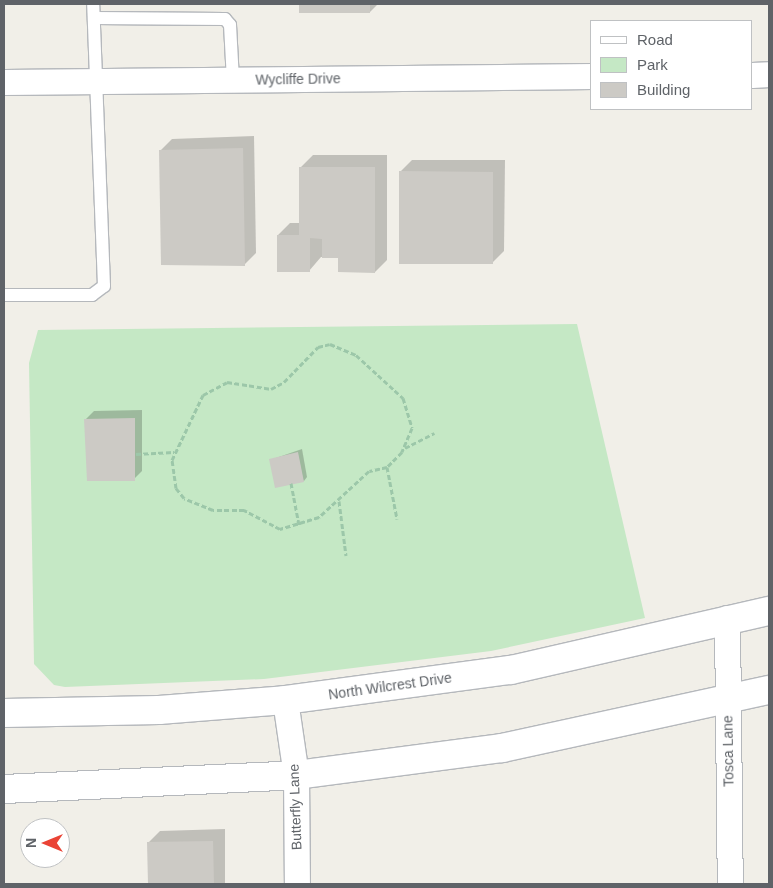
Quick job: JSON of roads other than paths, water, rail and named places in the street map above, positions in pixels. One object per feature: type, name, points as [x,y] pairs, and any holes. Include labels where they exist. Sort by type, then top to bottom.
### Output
[{"type":"main road","name":"North Wilcrest Drive","points":[[4,713],[159,710],[285,700],[511,670],[727,618],[769,610]]},
{"type":"main road","points":[[4,789],[296,775],[502,748],[769,690]]},
{"type":"street","points":[[753,75],[769,74]]},
{"type":"street","name":"Wycliffe Drive","points":[[4,82],[590,76]]},
{"type":"street","name":"Tosca Lane","points":[[727,618],[730,884]]},
{"type":"street","name":"Butterfly Lane","points":[[285,700],[296,775],[297,884]]},
{"type":"lane","points":[[4,295],[102,292],[106,277],[93,4]]},
{"type":"lane","points":[[94,18],[225,19],[230,25],[233,80]]}]
